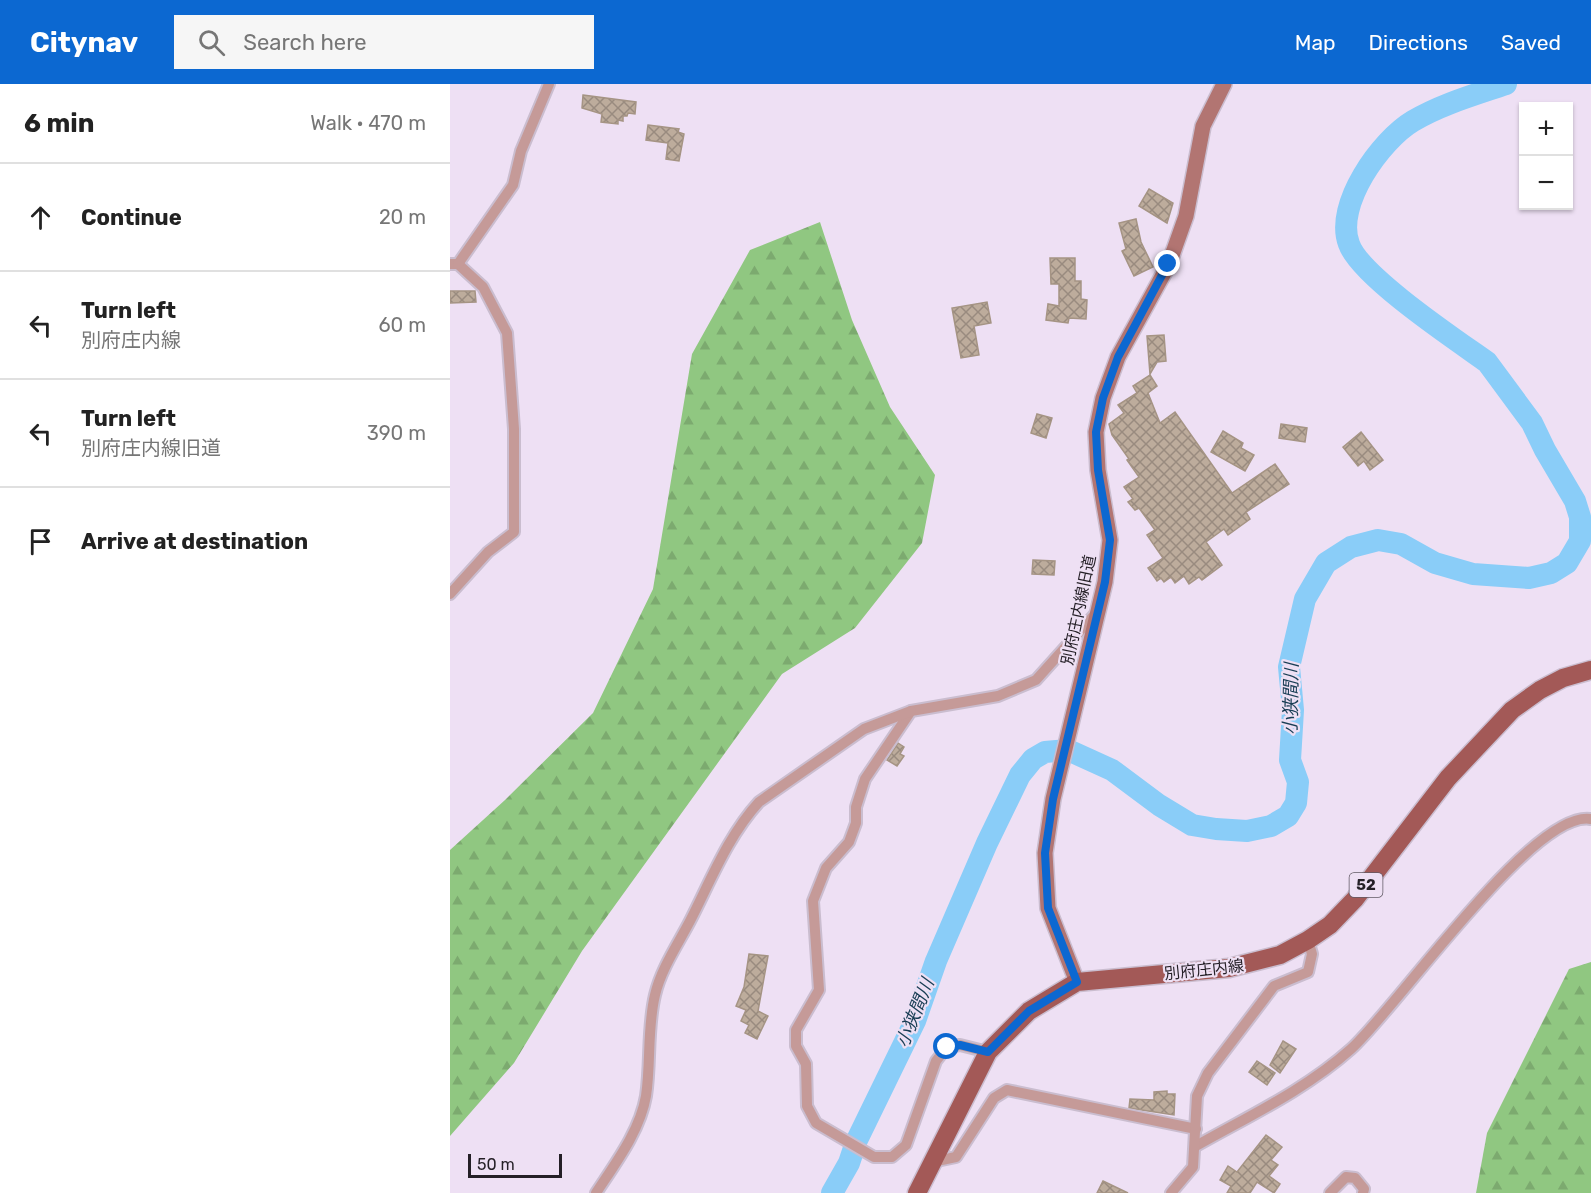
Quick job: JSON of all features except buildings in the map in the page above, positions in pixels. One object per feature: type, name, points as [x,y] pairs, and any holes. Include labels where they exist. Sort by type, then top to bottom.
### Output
[{"type":"main road","name":"別府庄内線","points":[[917,1193],[988,1052],[1029,1011],[1077,982],[1229,968],[1280,955],[1308,940],[1330,925],[1355,899],[1448,778],[1512,710],[1540,690],[1563,678],[1591,670]]},
{"type":"street","points":[[450,594],[488,552],[514,532],[515,491],[507,333],[483,287],[454,264],[513,185],[521,151],[549,84]]},
{"type":"street","name":"別府庄内線旧道","points":[[1077,982],[1048,908],[1045,853],[1053,799],[1105,582],[1110,540],[1098,470],[1096,432],[1103,398],[1118,357],[1168,264],[1186,216],[1203,126],[1224,84]]},
{"type":"street","points":[[596,1193],[619,1158],[642,1113],[646,1095],[655,995],[663,974],[720,860],[745,817],[759,802],[864,729],[911,711],[998,696],[1036,680],[1098,611]]},
{"type":"street","points":[[911,711],[865,779],[855,807],[856,823],[849,842],[826,868],[813,902],[819,990],[796,1030],[796,1046],[806,1064],[807,1106],[816,1122],[874,1157],[892,1157],[906,1145],[936,1061],[947,1047],[960,1045],[988,1052]]},
{"type":"street","points":[[1196,1146],[1306,1084],[1352,1048],[1438,951],[1486,891],[1508,869],[1528,851],[1568,824],[1591,819]]},
{"type":"street","points":[[1171,1193],[1192,1167],[1196,1146],[1197,1096],[1208,1073],[1274,986],[1308,972],[1312,954],[1308,940]]},
{"type":"street","points":[[931,1162],[956,1156],[994,1098],[1007,1090],[1196,1129]]},
{"type":"street","points":[[1330,1193],[1346,1177],[1355,1178],[1364,1189],[1363,1193]]},
{"type":"green space","points":[[820,222],[852,320],[890,407],[935,475],[922,543],[855,628],[782,674],[582,951],[514,1063],[450,1136],[450,850],[505,800],[593,713],[653,589],[692,354],[750,250]]},
{"type":"green space","points":[[1591,962],[1591,1193],[1476,1193],[1487,1133],[1569,969]]},
{"type":"waterway","name":"小狭間川","points":[[832,1193],[849,1163],[856,1142],[915,1021],[936,961],[987,843],[1020,775],[1033,759],[1045,752],[1068,750],[1112,770],[1159,805],[1192,825],[1247,831],[1271,826],[1288,816],[1296,803],[1298,782],[1290,760],[1293,710],[1289,667],[1305,599],[1326,563],[1351,547],[1378,540],[1401,544],[1435,563],[1473,574],[1529,578],[1551,573],[1567,563],[1580,541],[1580,517],[1575,501],[1532,423],[1487,362],[1410,307],[1371,273],[1349,244],[1346,228],[1348,211],[1363,175],[1400,130],[1413,121],[1458,100],[1506,84]]},
{"type":"route","points":[[947,1047],[960,1045],[988,1052],[1029,1011],[1077,982],[1048,908],[1045,853],[1053,799],[1105,582],[1110,540],[1098,470],[1096,432],[1103,398],[1118,357],[1143,315],[1168,264]]}]
